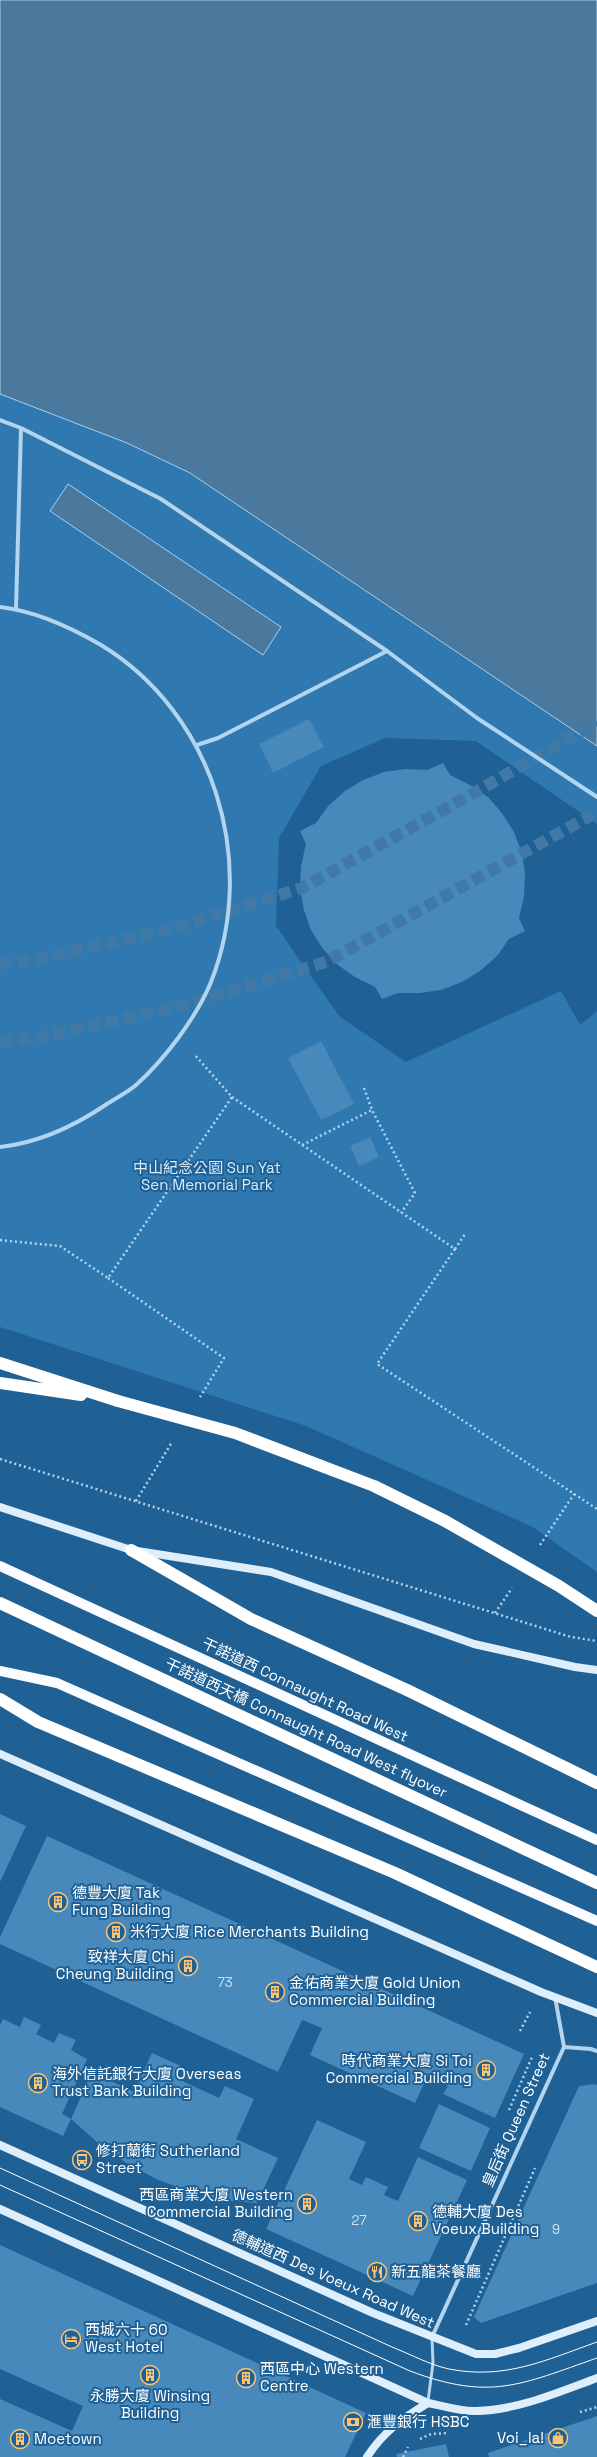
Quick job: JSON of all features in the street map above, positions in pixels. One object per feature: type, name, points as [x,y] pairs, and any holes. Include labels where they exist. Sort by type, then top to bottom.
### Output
[{"type":"highway","points":[[0,1363],[118,1401],[235,1434],[374,1486],[458,1529],[559,1586],[597,1611]]},
{"type":"highway","points":[[0,1383],[118,1401]]},
{"type":"highway","points":[[131,1550],[251,1619],[422,1696],[597,1784]]},
{"type":"highway","name":"干諾道西天橋 Connaught Road West flyover","points":[[0,1603],[597,1883]]},
{"type":"highway","points":[[0,1699],[38,1722],[395,1873],[597,1967]]},
{"type":"main road","name":"干諾道西 Connaught Road West","points":[[0,1566],[597,1840]]},
{"type":"main road","points":[[0,1671],[57,1683],[597,1921]]},
{"type":"street","points":[[0,420],[21,428],[161,499],[387,650],[477,718],[597,797]]},
{"type":"street","points":[[16,609],[21,428]]},
{"type":"street","points":[[0,607],[16,609],[71,628],[121,658],[164,697],[197,745],[220,801],[230,862],[227,923],[211,982],[181,1035],[136,1086],[79,1122],[16,1145],[0,1147]]},
{"type":"street","points":[[197,745],[218,738],[387,650]]},
{"type":"street","points":[[0,1507],[131,1550],[271,1572],[474,1644],[576,1667],[597,1670]]},
{"type":"street","points":[[0,1754],[555,1998],[597,2013]]},
{"type":"street","name":"皇后街 Queen Street","points":[[432,2337],[564,2047],[555,1998]]},
{"type":"street","points":[[564,2047],[591,2049],[597,2051]]},
{"type":"street","name":"德輔道西 Des Voeux Road West","points":[[0,2145],[432,2337],[476,2354],[495,2354],[519,2348],[597,2321]]},
{"type":"street","points":[[0,2209],[428,2403],[476,2411],[500,2408],[534,2400],[597,2378]]},
{"type":"street","points":[[367,2457],[376,2442],[393,2425],[428,2403]]},
{"type":"lane","points":[[428,2403],[432,2363],[432,2337]]},
{"type":"path","points":[[181,1035],[232,1097],[455,1249]]},
{"type":"path","points":[[364,1088],[372,1110],[415,1192],[401,1213]]},
{"type":"path","points":[[108,1278],[232,1097]]},
{"type":"path","points":[[302,1145],[372,1110]]},
{"type":"path","points":[[465,1234],[377,1364],[597,1509]]},
{"type":"path","points":[[0,1240],[60,1246],[224,1358],[196,1404]]},
{"type":"path","points":[[136,1501],[176,1436]]},
{"type":"path","points":[[0,1459],[570,1637],[597,1641]]},
{"type":"path","points":[[465,2328],[538,2162]]},
{"type":"green space","name":"中山紀念公園 Sun Yat Sen Memorial Park","points":[[0,394],[127,443],[190,473],[597,746],[597,824],[476,741],[385,738],[321,766],[279,838],[276,926],[339,1016],[406,1062],[561,991],[580,1025],[597,1011],[597,1572],[533,1527],[306,1426],[0,1327]]},
{"type":"shaded area","points":[[0,0],[597,0],[597,746],[190,473],[127,443],[0,394]]},
{"type":"shaded area","points":[[68,484],[281,627],[263,655],[50,511]]},
{"type":"building","points":[[309,719],[324,747],[273,773],[259,744]]},
{"type":"building","points":[[443,763],[450,775],[470,785],[488,797],[502,813],[514,832],[522,853],[525,874],[524,897],[519,918],[525,931],[509,939],[497,956],[480,971],[462,982],[441,990],[420,993],[398,993],[382,999],[375,987],[355,977],[338,965],[323,949],[311,930],[304,910],[300,888],[301,866],[306,844],[300,831],[316,823],[328,806],[345,791],[363,780],[384,772],[405,769],[427,770]]},
{"type":"building","points":[[321,1041],[354,1104],[321,1120],[288,1058]]},
{"type":"building","points":[[370,1137],[379,1157],[359,1166],[350,1146]]},
{"type":"building","points":[[0,1814],[26,1826],[0,1882]]},
{"type":"building","points":[[47,1836],[524,2054],[495,2118],[443,2094],[448,2086],[427,2077],[415,2103],[310,2055],[322,2028],[302,2020],[278,2072],[0,1944],[0,1937]]},
{"type":"building","name":"海外信託銀行大廈 Overseas Trust Bank Building","points":[[24,2017],[41,2025],[36,2034],[54,2043],[59,2033],[76,2040],[71,2050],[87,2059],[62,2114],[71,2119],[63,2136],[0,2107],[0,2025],[3,2019],[20,2027]]},
{"type":"building","points":[[152,2053],[181,2066],[176,2078],[219,2098],[225,2086],[254,2099],[236,2139],[278,2158],[257,2203],[222,2200],[188,2191],[156,2179],[125,2162],[97,2142],[71,2119],[92,2072],[134,2092]]},
{"type":"building","points":[[597,2085],[597,2283],[481,2323],[474,2317],[579,2086]]},
{"type":"building","points":[[439,2104],[490,2128],[471,2171],[419,2148]]},
{"type":"building","points":[[317,2120],[366,2142],[349,2179],[362,2185],[366,2177],[388,2187],[384,2195],[398,2201],[418,2157],[467,2180],[413,2296],[266,2229]]},
{"type":"building","points":[[0,2245],[366,2413],[345,2457],[0,2457],[0,2399],[72,2431],[83,2406],[0,2369]]},
{"type":"building","points":[[597,2416],[597,2457],[489,2457],[488,2453]]},
{"type":"building","points":[[446,2444],[449,2457],[397,2457],[396,2454]]},
{"type":"tunnel","points":[[0,964],[32,960],[168,930],[302,888],[474,793],[597,722]]},
{"type":"tunnel","points":[[0,1042],[46,1036],[189,1004],[326,962],[597,812]]},
{"type":"tram line","points":[[0,2168],[392,2347],[442,2367],[469,2372],[507,2370],[543,2361],[597,2342]]},
{"type":"tram line","points":[[0,2185],[410,2371],[438,2380],[462,2385],[484,2387],[505,2386],[547,2376],[597,2358]]},
{"type":"place","name":"德豐大廈 Tak Fung Building","points":[[58,1902]]},
{"type":"place","name":"米行大廈 Rice Merchants Building","points":[[116,1932]]},
{"type":"place","name":"致祥大廈 Chi Cheung Building","points":[[188,1966]]},
{"type":"place","name":"金佑商業大廈 Gold Union Commercial Building","points":[[275,1992]]},
{"type":"place","name":"時代商業大廈 Si Toi Commercial Building","points":[[486,2070]]},
{"type":"place","name":"海外信託銀行大廈 Overseas Trust Bank Building","points":[[38,2083]]},
{"type":"place","name":"修打蘭街 Sutherland Street","points":[[82,2160]]},
{"type":"place","name":"西區商業大廈 Western Commercial Building","points":[[307,2204]]},
{"type":"place","name":"德輔大廈 Des Voeux Building","points":[[418,2221]]},
{"type":"place","name":"新五龍茶餐廳","points":[[377,2272]]},
{"type":"place","name":"西城六十 60 West Hotel","points":[[71,2339]]},
{"type":"place","name":"永勝大廈 Winsing Building","points":[[150,2375]]},
{"type":"place","name":"西區中心 Western Centre","points":[[246,2378]]},
{"type":"place","name":"滙豐銀行 HSBC","points":[[353,2422]]},
{"type":"place","name":"Voi_la!","points":[[558,2438]]},
{"type":"place","name":"Moetown","points":[[20,2439]]}]
